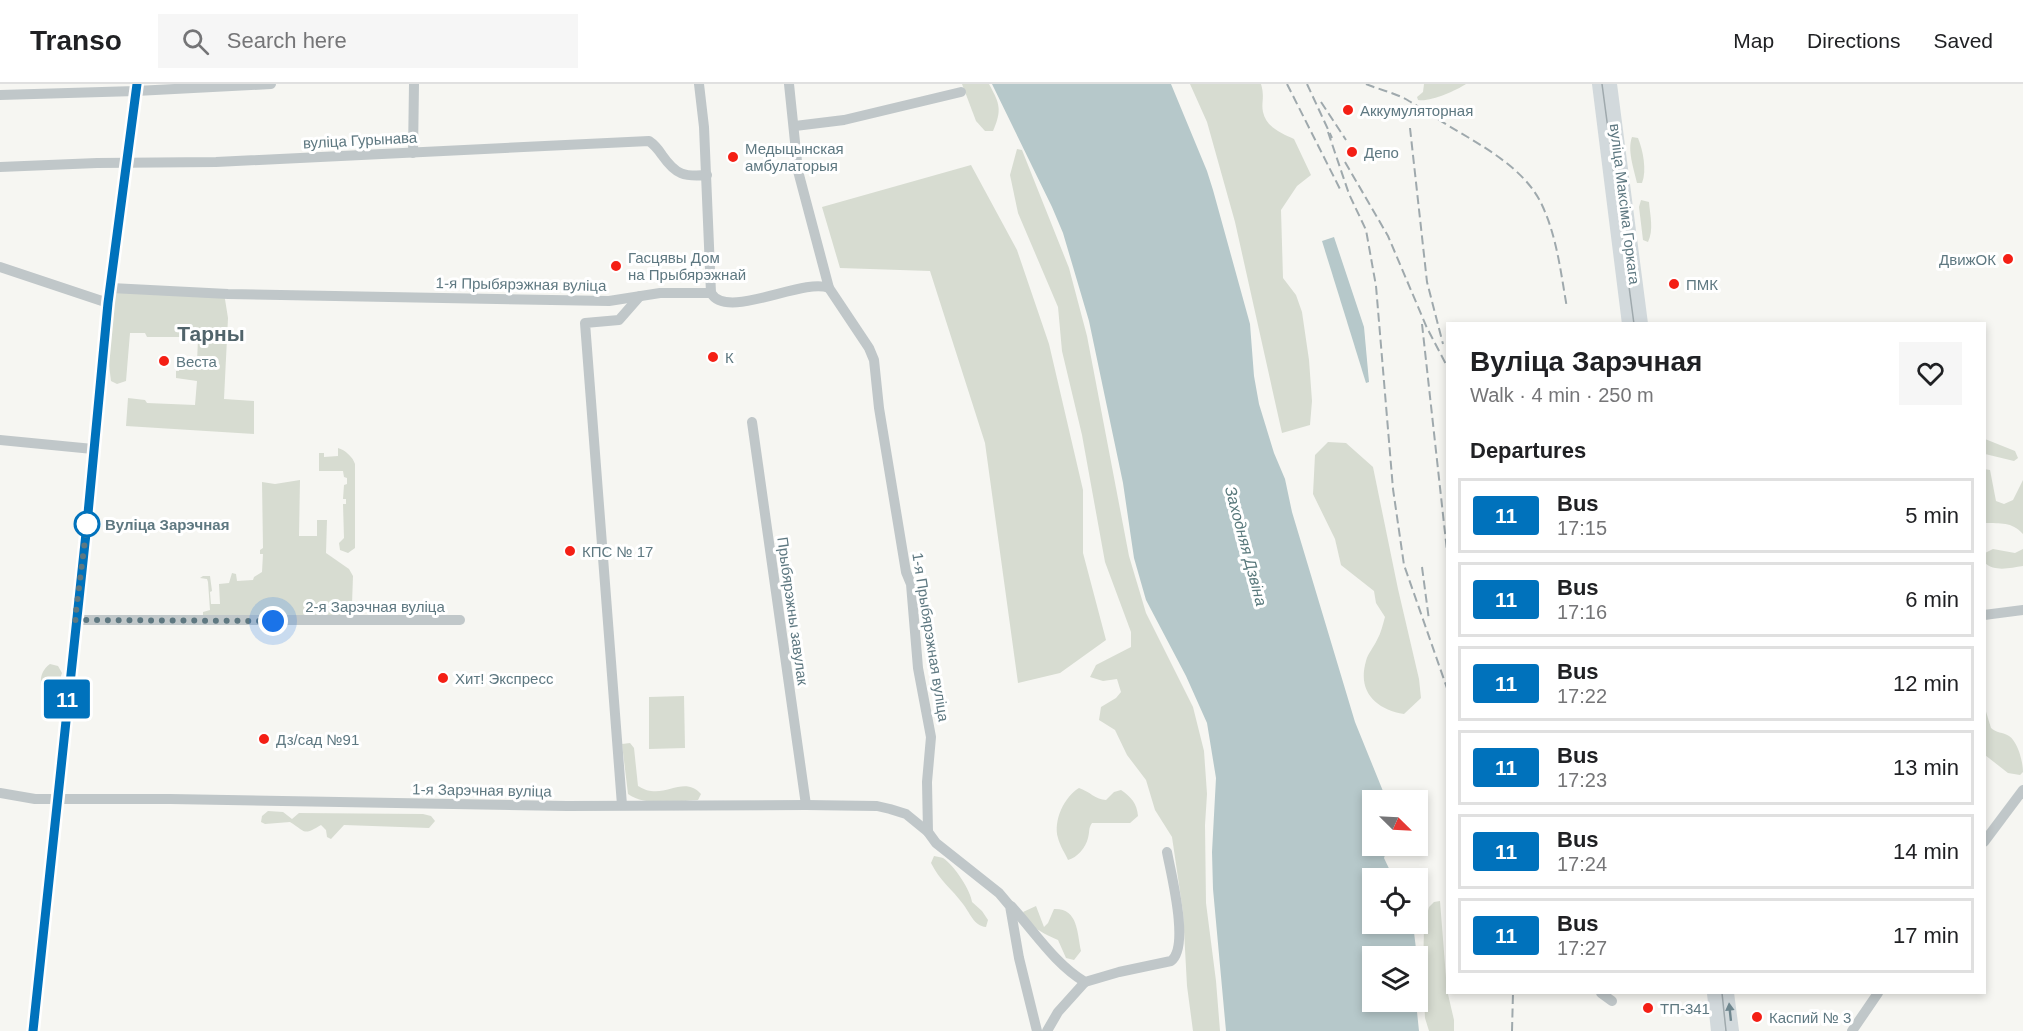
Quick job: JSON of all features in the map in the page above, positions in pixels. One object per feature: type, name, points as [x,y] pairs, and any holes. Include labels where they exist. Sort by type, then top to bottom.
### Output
[{"type":"main road","name":"вуліца Максіма Горкага","points":[[1599,84],[1611,133],[1641,322]]},
{"type":"main road","name":"вуліца Максіма Горкага","points":[[1610,84],[1611,133],[1629,322]]},
{"type":"main road","points":[[1714,994],[1718,1031]]},
{"type":"main road","points":[[1727,994],[1732,1031]]},
{"type":"street","points":[[0,95],[271,84]]},
{"type":"street","points":[[412,153],[414,84]]},
{"type":"street","points":[[699,84],[707,175],[711,293]]},
{"type":"street","points":[[789,84],[798,171],[829,288]]},
{"type":"street","points":[[33,1031],[108,303],[137,88]]},
{"type":"street","points":[[795,126],[844,120],[961,92]]},
{"type":"street","name":"вуліца Гурынава","points":[[0,167],[216,162],[649,141],[655,144],[678,173],[689,177],[707,175]]},
{"type":"street","points":[[0,267],[108,303]]},
{"type":"street","name":"1-я Прыбярэжная вуліца","points":[[111,288],[228,294],[609,301],[660,293],[711,293],[719,301],[749,302],[811,285],[823,285],[829,288],[869,348],[874,360],[879,408],[906,572],[911,584],[918,668],[931,737],[927,782],[928,832]]},
{"type":"street","points":[[622,805],[585,323],[618,320],[640,296]]},
{"type":"street","name":"Прыбярэжны завулак","points":[[752,422],[806,805]]},
{"type":"street","points":[[0,440],[93,449]]},
{"type":"street","points":[[1986,615],[2023,610]]},
{"type":"street","name":"2-я Зарэчная вуліца","points":[[75,620],[460,620]]},
{"type":"street","points":[[1986,839],[2023,790]]},
{"type":"street","name":"1-я Зарэчная вуліца","points":[[0,793],[35,799],[567,806],[877,806],[906,814],[928,832],[936,843],[999,893],[1037,939],[1073,975],[1085,982]]},
{"type":"street","points":[[906,814],[917,813],[928,803]]},
{"type":"street","points":[[1047,1031],[1058,1012],[1085,982],[1175,958],[1180,932],[1167,852]]},
{"type":"street","points":[[1010,906],[1019,958],[1037,1031]]},
{"type":"street","points":[[1852,1031],[1877,994]]},
{"type":"shaded area","points":[[962,84],[989,84],[999,107],[993,131],[985,131],[976,121]]},
{"type":"shaded area","points":[[1190,84],[1261,84],[1263,109],[1267,122],[1294,139],[1311,175],[1297,186],[1281,210],[1283,278],[1296,295],[1302,312],[1309,360],[1312,401],[1310,425],[1282,433],[1235,222],[1207,122]]},
{"type":"shaded area","points":[[1424,84],[1466,84],[1436,98],[1418,100],[1417,97],[1423,92]]},
{"type":"shaded area","points":[[1632,137],[1638,138],[1643,154],[1642,183],[1637,183],[1633,166],[1630,148]]},
{"type":"shaded area","points":[[1017,149],[1022,150],[1069,268],[1087,336],[1129,556],[1146,613],[1193,707],[1204,751],[1207,794],[1206,903],[1220,1031],[1193,1031],[1187,986],[1183,912],[1172,837],[1155,810],[1146,780],[1127,755],[1115,730],[1099,720],[1101,707],[1121,692],[1117,679],[1103,681],[1090,677],[1096,665],[1131,647],[1131,632],[1105,562],[1082,435],[1062,351],[1058,307],[1018,213],[1010,175]]},
{"type":"shaded area","points":[[971,165],[1017,250],[1049,344],[1083,490],[1083,553],[1106,640],[1060,673],[1018,683],[985,443],[930,271],[840,268],[822,207]]},
{"type":"shaded area","points":[[1641,200],[1649,202],[1651,227],[1648,242],[1643,240],[1639,207]]},
{"type":"shaded area","points":[[115,290],[224,293],[228,318],[224,399],[254,401],[254,434],[126,426],[128,398],[145,400],[147,403],[195,405],[197,381],[176,378],[176,371],[179,371],[180,364],[197,362],[198,339],[193,335],[147,337],[145,333],[130,333],[126,381],[117,384],[111,381],[108,335]]},
{"type":"shaded area","points":[[1986,439],[2015,451],[2018,458],[2014,461],[1986,454]]},
{"type":"shaded area","points":[[1328,442],[1346,443],[1373,467],[1419,679],[1421,698],[1404,714],[1394,712],[1377,703],[1371,697],[1364,682],[1367,658],[1382,629],[1385,617],[1376,603],[1374,591],[1341,565],[1335,539],[1313,494],[1315,455]]},
{"type":"shaded area","points":[[338,448],[348,454],[355,464],[355,548],[348,553],[340,550],[339,543],[344,538],[343,504],[346,504],[346,499],[343,499],[347,478],[344,477],[343,471],[319,471],[319,453],[324,453],[324,457],[338,456]]},
{"type":"shaded area","points":[[1986,469],[1990,470],[1996,501],[2004,504],[2013,500],[2023,480],[2023,534],[2010,525],[1986,523]]},
{"type":"shaded area","points":[[300,480],[299,536],[317,536],[317,520],[327,520],[326,553],[349,569],[353,576],[352,604],[343,615],[203,615],[203,612],[210,610],[208,582],[207,579],[200,578],[210,576],[211,604],[220,604],[219,584],[229,583],[232,573],[236,574],[237,581],[253,580],[262,572],[263,554],[260,554],[260,550],[263,548],[262,482],[275,484]]},
{"type":"shaded area","points":[[1993,549],[2015,553],[2023,549],[2023,566],[1993,568],[1986,564],[1986,552]]},
{"type":"shaded area","points":[[50,664],[58,666],[62,673],[54,697],[56,706],[52,713],[43,705],[41,682],[45,668]]},
{"type":"shaded area","points":[[684,696],[685,748],[649,749],[649,697]]},
{"type":"shaded area","points":[[1986,712],[1991,728],[2012,739],[2021,758],[2023,772],[2020,775],[2008,773],[1986,756]]},
{"type":"shaded area","points":[[630,743],[634,748],[638,786],[658,791],[689,787],[701,794],[698,800],[653,802],[628,794],[622,744]]},
{"type":"shaded area","points":[[1079,788],[1099,799],[1106,800],[1114,792],[1121,790],[1133,801],[1138,816],[1130,823],[1092,823],[1083,848],[1078,855],[1068,860],[1059,841],[1058,817],[1064,803]]},
{"type":"shaded area","points":[[268,811],[283,812],[292,819],[299,813],[423,814],[431,816],[435,821],[429,828],[344,825],[331,839],[327,837],[326,830],[321,825],[308,832],[290,822],[265,824],[261,822],[262,816]]},
{"type":"shaded area","points":[[934,856],[943,858],[957,872],[969,891],[972,902],[988,920],[986,927],[975,922],[938,875],[931,863]]},
{"type":"shaded area","points":[[1440,901],[1446,994],[1448,994],[1454,1020],[1454,1031],[1429,1031],[1425,1018],[1425,1012],[1428,1012],[1428,946],[1424,946],[1424,934],[1428,934],[1429,907],[1434,902]]},
{"type":"shaded area","points":[[1036,906],[1044,927],[1054,909],[1068,912],[1072,917],[1081,951],[1074,960],[1066,958],[1058,940],[1038,929],[1026,918],[1023,912]]},
{"type":"water","name":"Заходняя Дзвіна","points":[[992,84],[1171,84],[1213,190],[1250,324],[1254,376],[1259,404],[1274,453],[1285,479],[1292,512],[1355,722],[1383,790],[1362,790],[1362,856],[1385,856],[1389,868],[1362,868],[1362,934],[1414,934],[1416,946],[1362,946],[1362,1012],[1417,1012],[1419,1031],[1226,1031],[1213,889],[1212,852],[1216,778],[1207,723],[1186,676],[1146,600],[1134,558],[1123,483],[1089,321],[1063,233]]},
{"type":"water","points":[[1334,237],[1364,327],[1369,382],[1366,383],[1322,241]]},
{"type":"tram line","points":[[1602,84],[1634,322]]},
{"type":"tram line","points":[[1722,994],[1726,1031]]},
{"type":"railway","points":[[1287,84],[1341,191]]},
{"type":"railway","points":[[1307,84],[1332,138]]},
{"type":"railway","points":[[1366,84],[1412,103],[1495,155],[1522,177],[1533,190],[1547,217],[1558,256],[1567,308]]},
{"type":"railway","points":[[1321,102],[1346,140]]},
{"type":"railway","points":[[1410,128],[1427,282],[1443,344]]},
{"type":"railway","points":[[1328,132],[1349,194],[1366,230],[1376,286],[1393,489],[1404,565],[1446,685]]},
{"type":"railway","points":[[1345,162],[1388,236],[1427,328],[1446,364]]},
{"type":"railway","points":[[1422,324],[1446,542]]},
{"type":"railway","points":[[1422,567],[1429,620]]},
{"type":"railway","points":[[1512,1031],[1513,994]]},
{"type":"bus line","name":"11","points":[[33,1031],[34,1003],[87,524],[108,303],[137,84]]},
{"type":"place","name":"Аккумуляторная","points":[[1348,110]]},
{"type":"place","name":"Депо","points":[[1352,152]]},
{"type":"place","name":"Медыцынская амбулаторыя","points":[[733,157]]},
{"type":"place","name":"ДвижОК","points":[[2008,259]]},
{"type":"place","name":"Гасцявы Дом на Прыбярэжнай","points":[[616,266]]},
{"type":"place","name":"ПМК","points":[[1674,284]]},
{"type":"place","name":"К","points":[[713,357]]},
{"type":"place","name":"Веста","points":[[164,361]]},
{"type":"place","name":"Вуліца Зарэчная","points":[[87,524]]},
{"type":"place","name":"КПС № 17","points":[[570,551]]},
{"type":"place","name":"Хит! Экспресс","points":[[443,678]]},
{"type":"place","name":"Дз/сад №91","points":[[264,739]]},
{"type":"place","name":"ТП-341","points":[[1648,1008]]},
{"type":"place","name":"Каспий № 3","points":[[1757,1017]]},
{"type":"district","name":"Тарны","points":[[211,333]]},
{"type":"route","points":[[87,524],[75,620],[273,621]]}]
